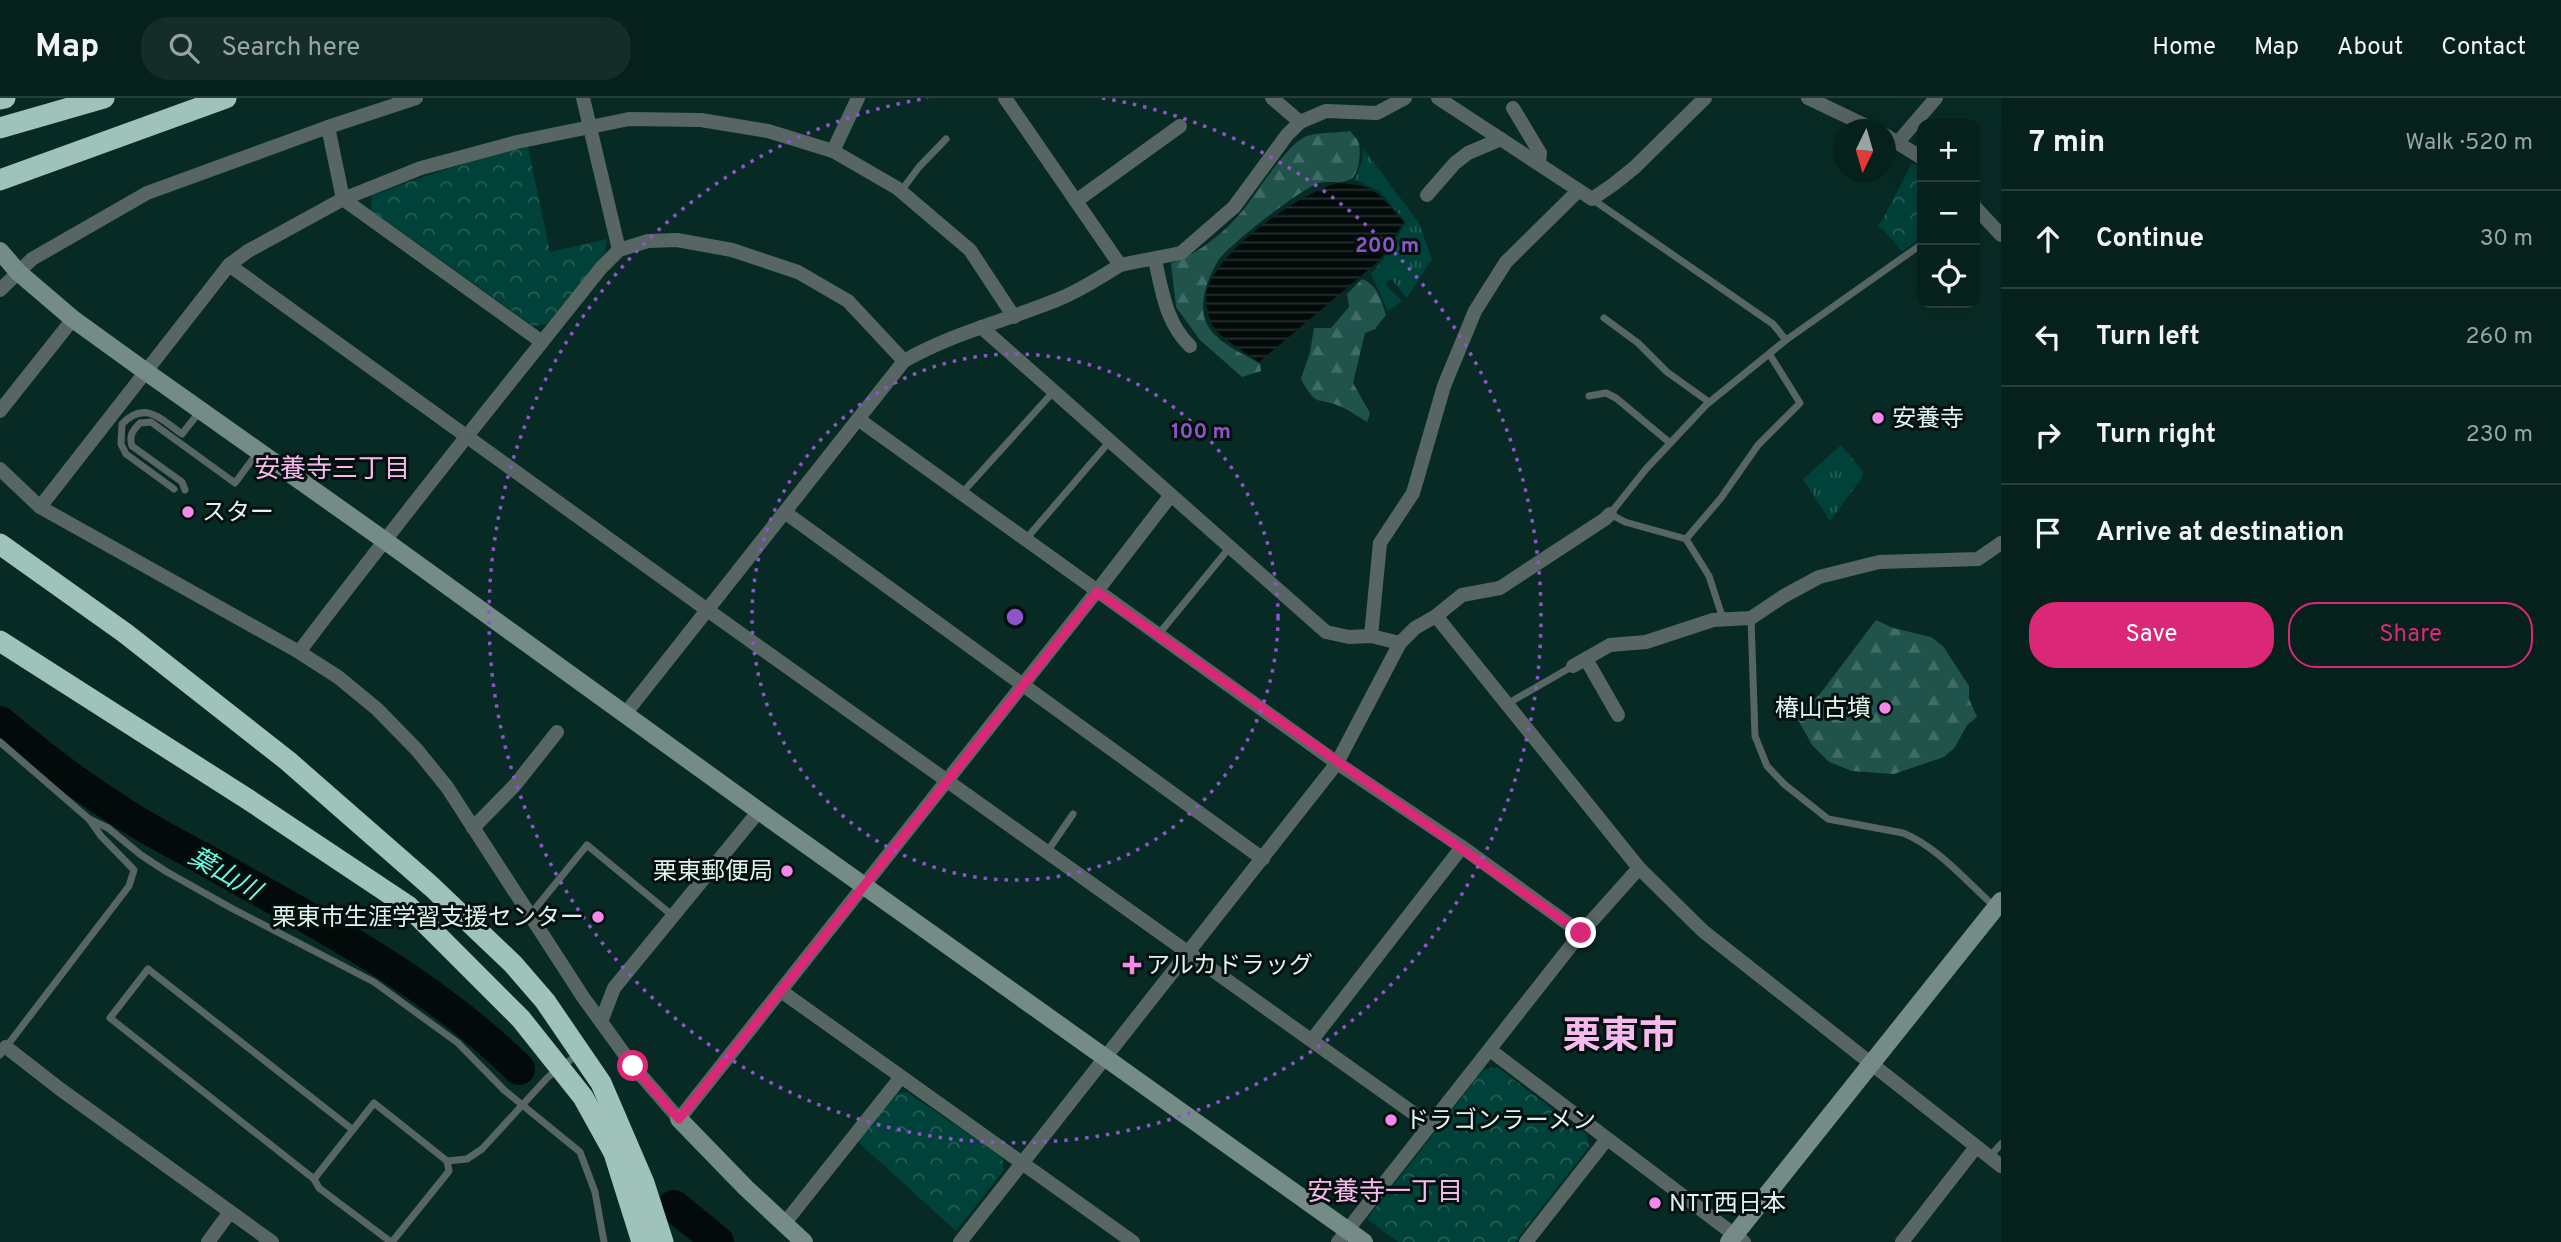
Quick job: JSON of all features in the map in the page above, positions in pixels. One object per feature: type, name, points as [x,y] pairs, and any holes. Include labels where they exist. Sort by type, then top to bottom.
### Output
[{"type":"highway","points":[[0,128],[104,98]]},
{"type":"highway","points":[[0,180],[226,98]]},
{"type":"highway","points":[[0,544],[125,633],[288,761],[432,887],[513,964],[545,1001],[601,1083],[644,1183],[663,1242]]},
{"type":"highway","points":[[0,556],[37,572]]},
{"type":"highway","points":[[0,641],[252,802],[408,906],[521,1019],[583,1097],[614,1153],[642,1242]]},
{"type":"street","points":[[0,290],[32,259],[147,193],[416,98]]},
{"type":"street","points":[[583,98],[619,250]]},
{"type":"street","points":[[833,151],[858,98]]},
{"type":"street","points":[[1005,98],[1120,265]]},
{"type":"street","points":[[1272,98],[1300,122]]},
{"type":"street","points":[[625,714],[904,361],[981,327],[1062,298],[1120,265],[1181,253],[1234,207],[1287,135],[1300,122],[1326,111],[1377,113],[1405,98]]},
{"type":"street","points":[[1445,101],[1592,199],[1635,167],[1705,98]]},
{"type":"street","points":[[1899,141],[1936,98]]},
{"type":"street","points":[[1814,99],[1853,119]]},
{"type":"street","points":[[1513,108],[1540,153],[1539,163]]},
{"type":"street","points":[[40,507],[229,265],[248,251],[343,199],[421,168],[517,142],[629,119],[701,120],[768,131],[833,151],[901,191],[971,250],[1014,317]]},
{"type":"street","points":[[1076,201],[1180,126]]},
{"type":"street","points":[[328,127],[343,199],[542,342]]},
{"type":"street","points":[[1427,195],[1468,153],[1501,139]]},
{"type":"street","points":[[1896,140],[1917,155]]},
{"type":"street","points":[[1371,636],[1380,543],[1413,494],[1444,386],[1475,311],[1506,262],[1578,191]]},
{"type":"street","points":[[1980,212],[2001,235]]},
{"type":"street","points":[[299,652],[384,540],[601,268],[619,250],[648,241],[677,240],[732,250],[798,272],[848,301],[904,361]]},
{"type":"street","points":[[0,251],[18,272],[73,318],[145,371],[1106,1059],[1343,1236],[1364,1242]]},
{"type":"street","points":[[1154,260],[1167,312],[1179,335],[1190,346]]},
{"type":"street","points":[[229,265],[1430,1125]]},
{"type":"street","points":[[0,411],[73,318]]},
{"type":"street","points":[[981,327],[1326,632],[1349,638],[1371,636],[1400,643]]},
{"type":"street","points":[[858,419],[1337,763],[1462,847],[1581,933]]},
{"type":"street","points":[[0,468],[40,507],[299,652],[338,677],[377,709],[417,750],[447,787],[601,1022],[633,1066],[679,1119],[804,1242]]},
{"type":"street","points":[[679,1119],[1171,495]]},
{"type":"street","points":[[786,513],[1263,859]]},
{"type":"street","points":[[960,1242],[1337,763],[1400,643],[1415,628],[1436,616],[1462,595],[1500,588],[1610,514]]},
{"type":"street","points":[[1618,715],[1579,662],[1610,645],[1646,642],[1713,620],[1751,618],[1819,577],[1879,562],[1978,559],[2001,543]]},
{"type":"street","points":[[1436,616],[1639,868],[1703,931],[1995,1161]]},
{"type":"street","points":[[473,828],[515,785],[556,732]]},
{"type":"street","points":[[601,1022],[614,988],[759,811]]},
{"type":"street","points":[[1312,1040],[1462,847]]},
{"type":"street","points":[[1343,1236],[1581,933],[1639,868]]},
{"type":"street","points":[[1490,1050],[1736,1240],[1871,1063],[1998,904]]},
{"type":"street","points":[[781,991],[1133,1242]]},
{"type":"street","points":[[3,1051],[272,1242]]},
{"type":"street","points":[[784,1224],[901,1077]]},
{"type":"street","points":[[1526,1242],[1607,1139]]},
{"type":"street","points":[[1902,1242],[1976,1147]]},
{"type":"street","points":[[208,1242],[230,1212]]},
{"type":"lane","points":[[901,191],[946,139]]},
{"type":"lane","points":[[1592,199],[1773,324],[1786,340]]},
{"type":"lane","points":[[1723,619],[1709,576],[1686,539],[1625,522],[1610,514],[1646,469],[1709,402],[1786,340],[1921,245]]},
{"type":"lane","points":[[1604,318],[1638,342],[1667,372],[1709,402]]},
{"type":"lane","points":[[1686,539],[1721,498],[1758,445],[1800,403],[1770,355]]},
{"type":"lane","points":[[962,493],[1054,391]]},
{"type":"lane","points":[[1589,396],[1606,393],[1616,398],[1670,443]]},
{"type":"lane","points":[[174,489],[126,454],[121,444],[122,424],[137,412],[148,412],[182,434],[200,410]]},
{"type":"lane","points":[[185,490],[182,482],[132,446],[130,439],[139,423],[151,422],[235,483],[258,451]]},
{"type":"lane","points":[[1025,539],[1110,441]]},
{"type":"lane","points":[[1158,635],[1230,547]]},
{"type":"lane","points":[[1751,618],[1755,736],[1767,766],[1784,784],[1828,819],[1903,832],[1914,837],[1998,904]]},
{"type":"lane","points":[[1507,704],[1579,662]]},
{"type":"lane","points":[[0,742],[89,819],[108,828],[141,855],[233,909],[374,982],[458,1043],[522,1105],[580,1152],[595,1192],[604,1242]]},
{"type":"lane","points":[[1047,852],[1073,814]]},
{"type":"lane","points":[[3,1051],[133,878],[134,870],[100,836],[89,819]]},
{"type":"lane","points":[[530,915],[587,845],[673,916]]},
{"type":"lane","points":[[314,1179],[353,1130],[374,1103],[447,1161],[449,1171],[391,1242],[319,1188],[314,1179],[110,1018],[148,969],[353,1130]]},
{"type":"lane","points":[[447,1161],[467,1159],[482,1149],[548,1077],[580,1052]]},
{"type":"lane","points":[[1995,1161],[2001,1144]]},
{"type":"green space","points":[[1350,131],[1358,140],[1360,148],[1359,163],[1354,176],[1344,182],[1319,183],[1297,195],[1235,243],[1218,261],[1211,275],[1203,307],[1206,322],[1222,341],[1260,364],[1261,371],[1242,377],[1200,340],[1176,307],[1171,263],[1202,248],[1229,225],[1283,157],[1300,140],[1312,135]]},
{"type":"green space","points":[[528,147],[550,252],[607,239],[605,253],[547,324],[533,326],[371,210],[372,196],[449,168]]},
{"type":"green space","points":[[1363,148],[1419,223],[1432,259],[1407,298],[1391,279],[1385,284],[1402,301],[1388,311],[1371,274],[1406,222],[1379,191],[1355,180],[1362,161]]},
{"type":"green space","points":[[1912,163],[1917,166],[1917,241],[1902,252],[1885,231],[1878,227]]},
{"type":"green space","points":[[1362,279],[1375,289],[1386,315],[1375,329],[1365,333],[1353,383],[1370,413],[1367,422],[1342,407],[1314,398],[1301,379],[1314,328],[1331,328],[1349,307],[1347,294]]},
{"type":"green space","points":[[1841,445],[1863,471],[1863,476],[1830,521],[1803,479]]},
{"type":"green space","points":[[1876,620],[1893,628],[1931,637],[1943,646],[1969,686],[1969,699],[1977,717],[1967,725],[1955,747],[1944,757],[1894,774],[1852,771],[1829,762],[1812,745],[1796,716],[1820,694]]},
{"type":"green space","points":[[1497,1067],[1587,1135],[1589,1147],[1515,1242],[1398,1242],[1367,1219],[1483,1070]]},
{"type":"green space","points":[[907,1092],[1002,1157],[1004,1170],[956,1231],[857,1141],[894,1093]]},
{"type":"shaded area","points":[[1336,183],[1360,186],[1375,192],[1404,222],[1379,261],[1259,362],[1227,340],[1213,326],[1207,308],[1207,290],[1214,274],[1227,258],[1261,226],[1301,199]]},
{"type":"waterway","name":"葉山川","points":[[0,722],[60,770],[124,814],[327,929],[408,979],[447,1007],[519,1069]]},
{"type":"waterway","name":"葉山川","points":[[674,1206],[718,1242]]},
{"type":"place","name":"安養寺","points":[[1878,418]]},
{"type":"place","name":"スター","points":[[188,512]]},
{"type":"place","name":"椿山古墳","points":[[1885,708]]},
{"type":"place","name":"栗東郵便局","points":[[787,871]]},
{"type":"place","name":"栗東市生涯学習支援センター","points":[[598,917]]},
{"type":"place","name":"アルカドラッグ","points":[[1132,965]]},
{"type":"place","name":"ドラゴンラーメン","points":[[1391,1120]]},
{"type":"place","name":"NTT西日本","points":[[1655,1203]]},
{"type":"district","name":"安養寺三丁目","points":[[332,468]]},
{"type":"district","name":"栗東市","points":[[1620,1035]]},
{"type":"district","name":"安養寺一丁目","points":[[1385,1191]]},
{"type":"route","points":[[633,1066],[679,1119],[1097,592],[1581,933]]}]
